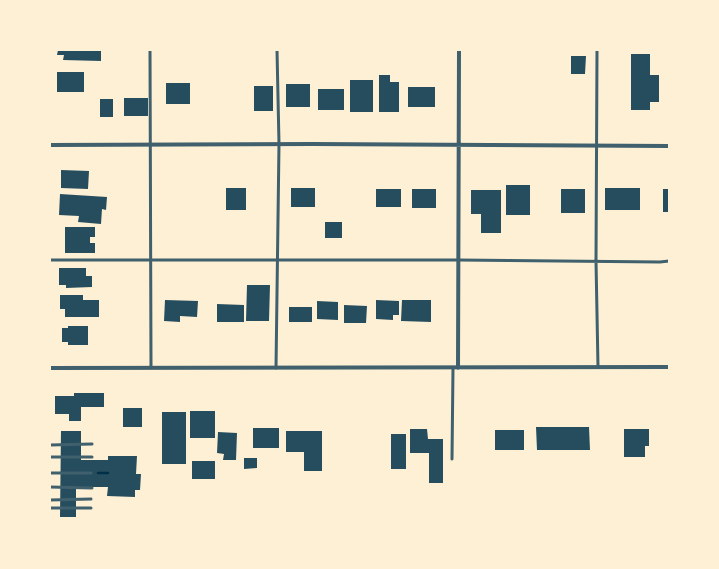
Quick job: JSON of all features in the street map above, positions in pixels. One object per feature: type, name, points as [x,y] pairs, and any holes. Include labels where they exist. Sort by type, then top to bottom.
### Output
[{"type":"street","points":[[455,368],[458,260],[458,50]]},
{"type":"street","points":[[50,145],[457,144],[669,146]]},
{"type":"street","points":[[50,368],[669,367]]},
{"type":"lane","points":[[150,50],[151,367]]},
{"type":"lane","points":[[276,368],[279,144],[278,50]]},
{"type":"lane","points":[[597,50],[596,261],[598,367]]},
{"type":"lane","points":[[50,260],[669,261]]},
{"type":"lane","points":[[452,459],[455,368]]},
{"type":"lane","points":[[50,445],[92,444]]},
{"type":"lane","points":[[50,457],[92,457]]},
{"type":"lane","points":[[50,473],[91,473]]},
{"type":"lane","points":[[50,488],[92,488]]},
{"type":"lane","points":[[50,500],[91,499]]},
{"type":"lane","points":[[50,508],[91,508]]},
{"type":"building","points":[[58,50],[101,50],[101,61],[63,60],[64,55],[57,55]]},
{"type":"building","points":[[631,54],[650,54],[650,75],[659,75],[659,102],[650,102],[650,110],[631,110]]},
{"type":"building","points":[[571,56],[586,56],[585,74],[571,74]]},
{"type":"building","points":[[57,72],[84,72],[84,92],[57,92]]},
{"type":"building","points":[[379,75],[390,75],[390,82],[399,82],[399,112],[379,112]]},
{"type":"building","points":[[350,80],[373,80],[373,112],[350,112]]},
{"type":"building","points":[[166,83],[190,83],[190,104],[166,104]]},
{"type":"building","points":[[286,84],[310,84],[310,107],[286,107]]},
{"type":"building","points":[[254,86],[273,86],[273,111],[254,111]]},
{"type":"building","points":[[408,87],[435,87],[435,107],[408,107]]},
{"type":"building","points":[[318,89],[344,89],[344,110],[318,110]]},
{"type":"building","points":[[124,98],[148,98],[148,116],[124,116]]},
{"type":"building","points":[[100,99],[113,99],[113,117],[100,117]]},
{"type":"building","points":[[61,170],[89,171],[88,189],[61,188]]},
{"type":"building","points":[[506,185],[530,185],[530,215],[506,215]]},
{"type":"building","points":[[226,188],[246,188],[246,210],[226,210]]},
{"type":"building","points":[[291,188],[315,188],[315,207],[291,207]]},
{"type":"building","points":[[605,188],[640,188],[640,210],[605,210]]},
{"type":"building","points":[[376,189],[401,189],[401,207],[376,207]]},
{"type":"building","points":[[412,189],[436,189],[436,208],[412,208]]},
{"type":"building","points":[[561,189],[585,189],[585,213],[561,213]]},
{"type":"building","points":[[663,189],[669,189],[669,212],[663,212]]},
{"type":"building","points":[[471,190],[501,190],[501,233],[481,233],[481,214],[471,214]]},
{"type":"building","points":[[60,194],[107,197],[106,210],[102,209],[101,224],[78,222],[79,216],[59,215]]},
{"type":"building","points":[[325,222],[342,222],[342,238],[325,238]]},
{"type":"building","points":[[65,227],[95,227],[95,237],[90,237],[90,243],[95,243],[95,253],[65,253]]},
{"type":"building","points":[[59,268],[86,268],[86,276],[92,276],[92,287],[66,288],[66,285],[59,285]]},
{"type":"building","points":[[247,285],[270,285],[269,321],[246,321]]},
{"type":"building","points":[[60,295],[83,295],[83,300],[99,300],[99,317],[65,317],[65,309],[60,309]]},
{"type":"building","points":[[165,300],[198,301],[197,317],[180,316],[180,322],[164,321]]},
{"type":"building","points":[[376,300],[399,301],[399,315],[393,315],[393,320],[376,319]]},
{"type":"building","points":[[402,300],[431,300],[431,322],[401,321]]},
{"type":"building","points":[[317,301],[338,302],[338,320],[317,319]]},
{"type":"building","points":[[217,304],[244,305],[244,322],[217,322]]},
{"type":"building","points":[[344,305],[367,306],[366,323],[344,323]]},
{"type":"building","points":[[289,307],[312,307],[312,322],[289,322]]},
{"type":"building","points":[[68,326],[88,326],[88,345],[68,345],[68,342],[62,342],[62,328],[68,328]]},
{"type":"building","points":[[74,393],[104,393],[104,407],[81,407],[81,421],[69,421],[69,414],[55,414],[55,396],[74,396]]},
{"type":"building","points":[[123,408],[142,408],[142,427],[123,427]]},
{"type":"building","points":[[190,411],[215,411],[215,438],[190,438]]},
{"type":"building","points":[[162,412],[186,412],[186,464],[162,464]]},
{"type":"building","points":[[536,427],[589,427],[590,450],[537,450]]},
{"type":"building","points":[[253,428],[279,428],[279,448],[253,448]]},
{"type":"building","points":[[410,429],[427,429],[428,439],[443,439],[443,483],[429,483],[429,453],[410,453]]},
{"type":"building","points":[[624,429],[649,429],[649,446],[645,446],[645,457],[624,457]]},
{"type":"building","points":[[495,430],[524,430],[524,450],[495,450]]},
{"type":"building","points":[[61,431],[81,431],[81,460],[108,460],[108,456],[137,456],[136,474],[141,474],[140,490],[135,490],[135,497],[107,496],[108,487],[76,487],[76,517],[60,517]]},
{"type":"building","points":[[286,431],[322,431],[322,471],[304,471],[304,452],[286,452]]},
{"type":"building","points":[[218,432],[237,433],[236,460],[223,460],[224,454],[217,453]]},
{"type":"building","points":[[391,434],[406,434],[406,469],[391,469]]},
{"type":"building","points":[[244,458],[257,458],[257,468],[244,469]]},
{"type":"building","points":[[192,461],[215,461],[215,479],[192,479]]}]
